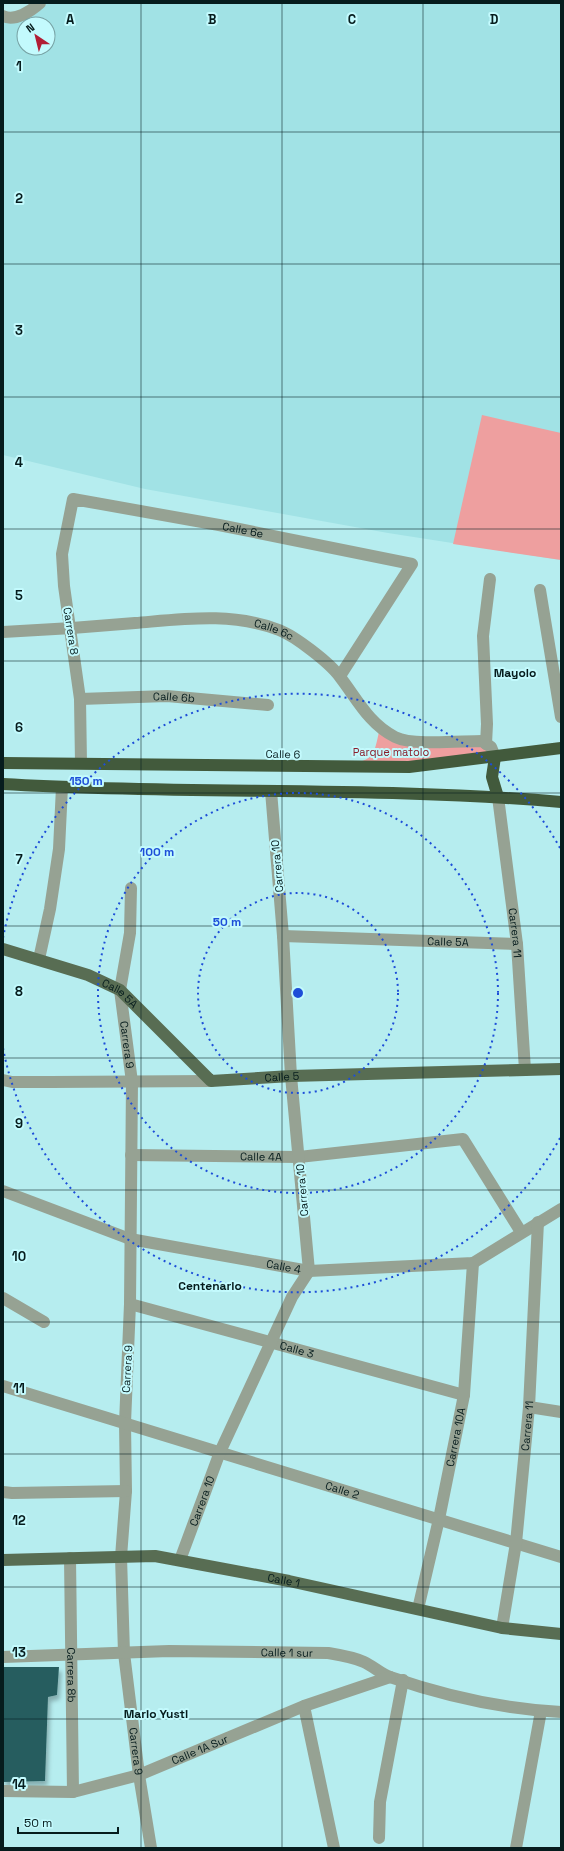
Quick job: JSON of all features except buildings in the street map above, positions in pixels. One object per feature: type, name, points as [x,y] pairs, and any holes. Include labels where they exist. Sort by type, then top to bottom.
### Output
[{"type":"highway","name":"Calle 6","points":[[3,763],[275,767],[409,767],[561,748]]},
{"type":"highway","points":[[495,756],[492,777],[498,797]]},
{"type":"highway","points":[[3,784],[62,787],[498,797],[561,802]]},
{"type":"main road","name":"Calle 5A","points":[[3,949],[88,974],[120,990],[211,1081]]},
{"type":"main road","name":"Calle 5","points":[[211,1081],[291,1076],[561,1069]]},
{"type":"main road","name":"Calle 1","points":[[3,1560],[155,1556],[288,1581],[502,1628],[561,1634]]},
{"type":"street","points":[[5,17],[24,14],[40,3]]},
{"type":"street","name":"Calle 6e","points":[[73,499],[219,525],[412,564],[340,676]]},
{"type":"street","name":"Carrera 8","points":[[73,499],[62,554],[64,586],[80,699],[81,763]]},
{"type":"street","points":[[490,579],[483,636],[487,724],[486,744],[491,747],[495,756]]},
{"type":"street","points":[[540,590],[561,717]]},
{"type":"street","name":"Calle 6c","points":[[3,632],[215,617],[250,622],[280,630],[322,659],[340,676],[363,712],[380,727],[396,737],[413,741],[482,741],[486,744]]},
{"type":"street","name":"Calle 6b","points":[[80,699],[167,696],[268,705]]},
{"type":"street","points":[[39,959],[50,909],[59,849],[62,787]]},
{"type":"street","name":"Carrera 10","points":[[180,1560],[220,1452],[292,1298],[309,1271],[291,1076],[283,936],[271,791]]},
{"type":"street","name":"Carrera 11","points":[[498,797],[516,944],[525,1070]]},
{"type":"street","name":"Carrera 9","points":[[131,888],[130,933],[120,990],[132,1082],[130,1304],[124,1423],[126,1490],[122,1557],[124,1654],[139,1775],[151,1848]]},
{"type":"street","name":"Calle 5A","points":[[283,936],[516,944]]},
{"type":"street","name":"Calle 5","points":[[3,1080],[12,1082],[211,1081]]},
{"type":"street","name":"Calle 4A","points":[[131,1155],[299,1157],[462,1139],[521,1232]]},
{"type":"street","name":"Calle 4","points":[[3,1191],[130,1239],[309,1271],[473,1263]]},
{"type":"street","points":[[473,1263],[521,1232],[561,1209]]},
{"type":"street","name":"Carrera 11","points":[[502,1628],[516,1543],[529,1408],[538,1222]]},
{"type":"street","name":"Carrera 10A","points":[[418,1609],[439,1520],[464,1395],[473,1263]]},
{"type":"street","points":[[3,1298],[44,1322]]},
{"type":"street","name":"Calle 3","points":[[130,1304],[464,1395]]},
{"type":"street","name":"Calle 2","points":[[3,1386],[561,1557]]},
{"type":"street","points":[[529,1408],[561,1412]]},
{"type":"street","points":[[3,1492],[126,1490]]},
{"type":"street","name":"Carrera 8b","points":[[70,1558],[73,1792]]},
{"type":"street","name":"Calle 1 sur","points":[[3,1657],[169,1652],[328,1653],[342,1655],[363,1662],[390,1677],[461,1698],[540,1711],[561,1712]]},
{"type":"street","name":"Calle 1A Sur","points":[[3,1791],[73,1792],[139,1775],[304,1706],[390,1677]]},
{"type":"street","points":[[379,1838],[380,1802],[403,1680]]},
{"type":"street","points":[[304,1706],[334,1848]]},
{"type":"street","points":[[516,1848],[540,1711]]},
{"type":"shaded area","points":[[40,3],[561,3],[561,560],[388,533],[145,489],[3,455],[3,16]]},
{"type":"green space","points":[[482,415],[561,433],[561,560],[453,544]]},
{"type":"green space","name":"Parque matolo","points":[[380,727],[396,737],[474,741],[495,757],[342,767],[361,762],[371,756],[376,746]]},
{"type":"district","name":"Mayolo","points":[[515,673]]},
{"type":"district","name":"Centenario","points":[[210,1286]]},
{"type":"district","name":"Mario Yusti","points":[[156,1714]]}]
